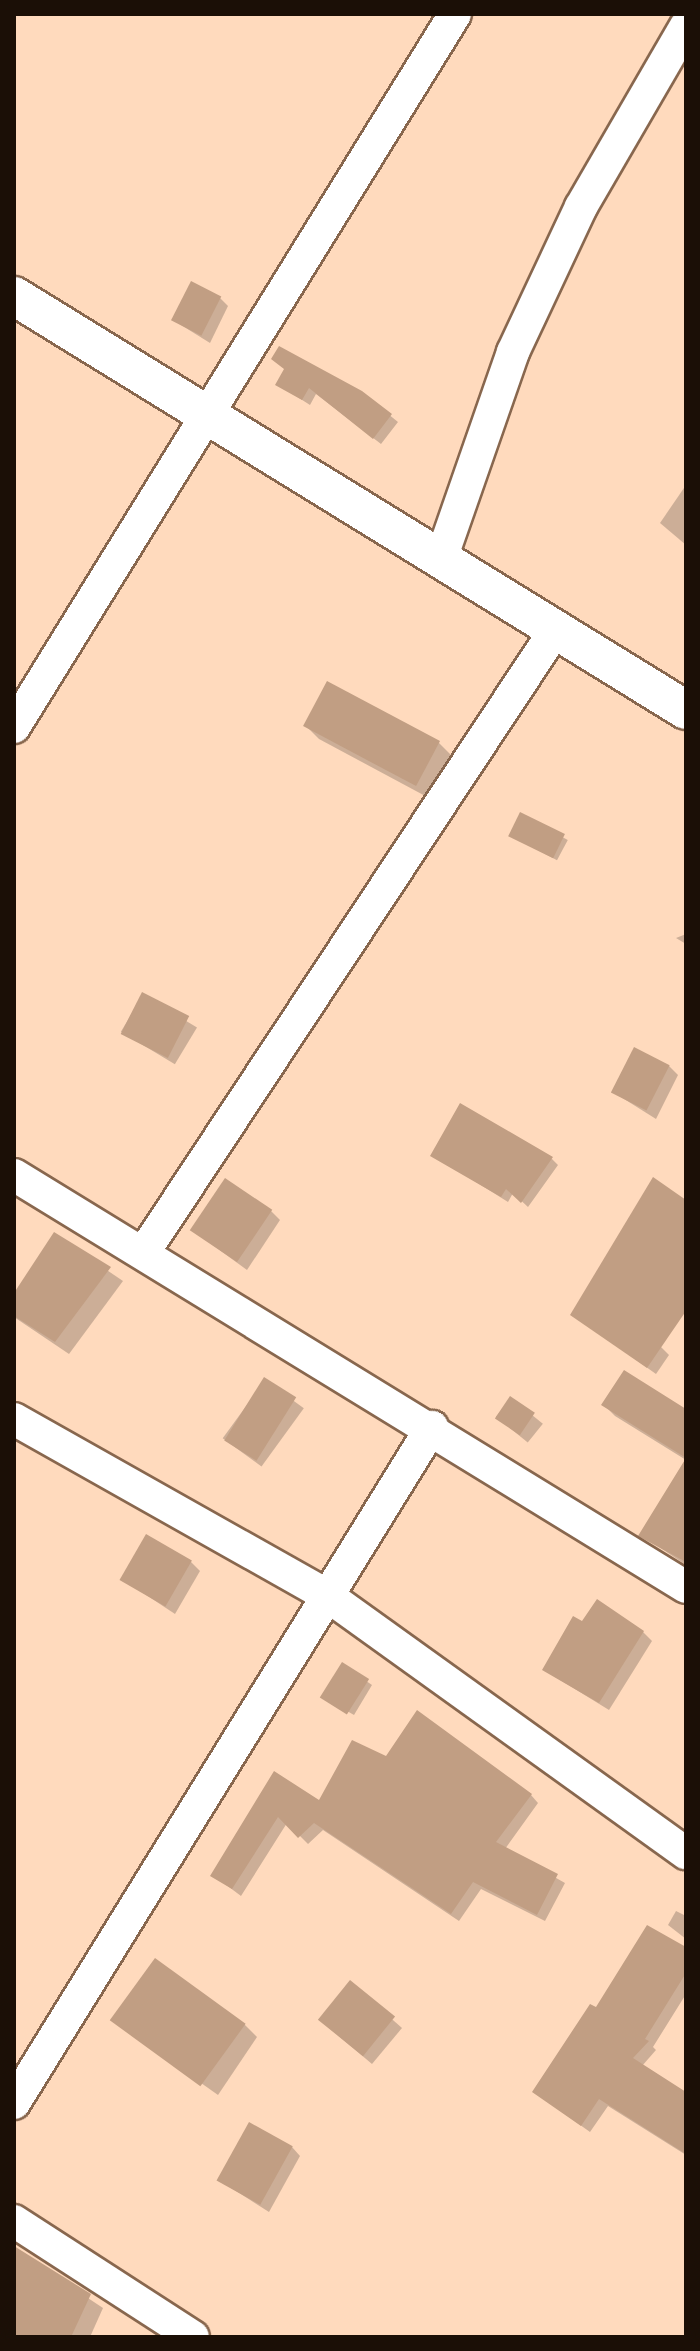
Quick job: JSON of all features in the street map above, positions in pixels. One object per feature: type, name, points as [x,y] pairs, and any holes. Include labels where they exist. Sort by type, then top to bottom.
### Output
[{"type":"street","points":[[14,727],[455,14]]},
{"type":"street","points":[[441,559],[513,352],[581,207],[686,26]]},
{"type":"street","points":[[14,296],[686,710]]},
{"type":"street","points":[[144,1252],[556,629]]},
{"type":"street","points":[[14,1175],[432,1427],[686,1587]]},
{"type":"street","points":[[14,1419],[328,1596],[686,1853]]},
{"type":"street","points":[[14,2103],[432,1427]]},
{"type":"street","points":[[14,2221],[177,2333]]},
{"type":"building","points":[[191,281],[221,296],[201,336],[171,320]]},
{"type":"building","points":[[279,346],[362,391],[392,414],[373,439],[309,388],[302,400],[275,385],[284,369],[271,359]]},
{"type":"building","points":[[327,681],[440,741],[416,786],[303,726]]},
{"type":"building","points":[[520,812],[565,834],[553,858],[508,836]]},
{"type":"building","points":[[142,992],[189,1016],[168,1058],[121,1034]]},
{"type":"building","points":[[634,1047],[670,1065],[646,1111],[611,1092]]},
{"type":"building","points":[[460,1103],[553,1157],[521,1203],[506,1189],[501,1197],[430,1156]]},
{"type":"building","points":[[653,1177],[686,1200],[686,1311],[647,1368],[570,1315]]},
{"type":"building","points":[[225,1178],[272,1210],[237,1262],[190,1230]]},
{"type":"building","points":[[54,1232],[111,1267],[55,1342],[14,1316],[14,1293]]},
{"type":"building","points":[[624,1370],[686,1409],[686,1458],[601,1405]]},
{"type":"building","points":[[264,1377],[296,1397],[256,1461],[224,1441]]},
{"type":"building","points":[[510,1396],[535,1413],[520,1435],[495,1418]]},
{"type":"building","points":[[686,1458],[686,1562],[638,1536]]},
{"type":"building","points":[[146,1534],[192,1560],[165,1606],[120,1580]]},
{"type":"building","points":[[597,1599],[644,1631],[599,1703],[542,1670],[573,1616],[582,1621]]},
{"type":"building","points":[[342,1662],[369,1679],[347,1715],[320,1698]]},
{"type":"building","points":[[417,1710],[532,1794],[496,1842],[558,1874],[537,1915],[473,1882],[451,1914],[314,1823],[298,1838],[278,1817],[232,1889],[210,1876],[274,1771],[319,1800],[352,1740],[386,1756]]},
{"type":"building","points":[[647,1925],[686,1947],[686,1973],[645,2039],[649,2041],[633,2058],[686,2092],[686,2154],[599,2099],[581,2126],[532,2092],[590,2004],[596,2007]]},
{"type":"building","points":[[155,1958],[246,2024],[200,2086],[110,2020]]},
{"type":"building","points":[[350,1980],[395,2017],[363,2056],[318,2020]]},
{"type":"building","points":[[249,2122],[293,2146],[260,2205],[217,2181]]},
{"type":"building","points":[[14,2246],[91,2294],[71,2337],[14,2337]]}]
